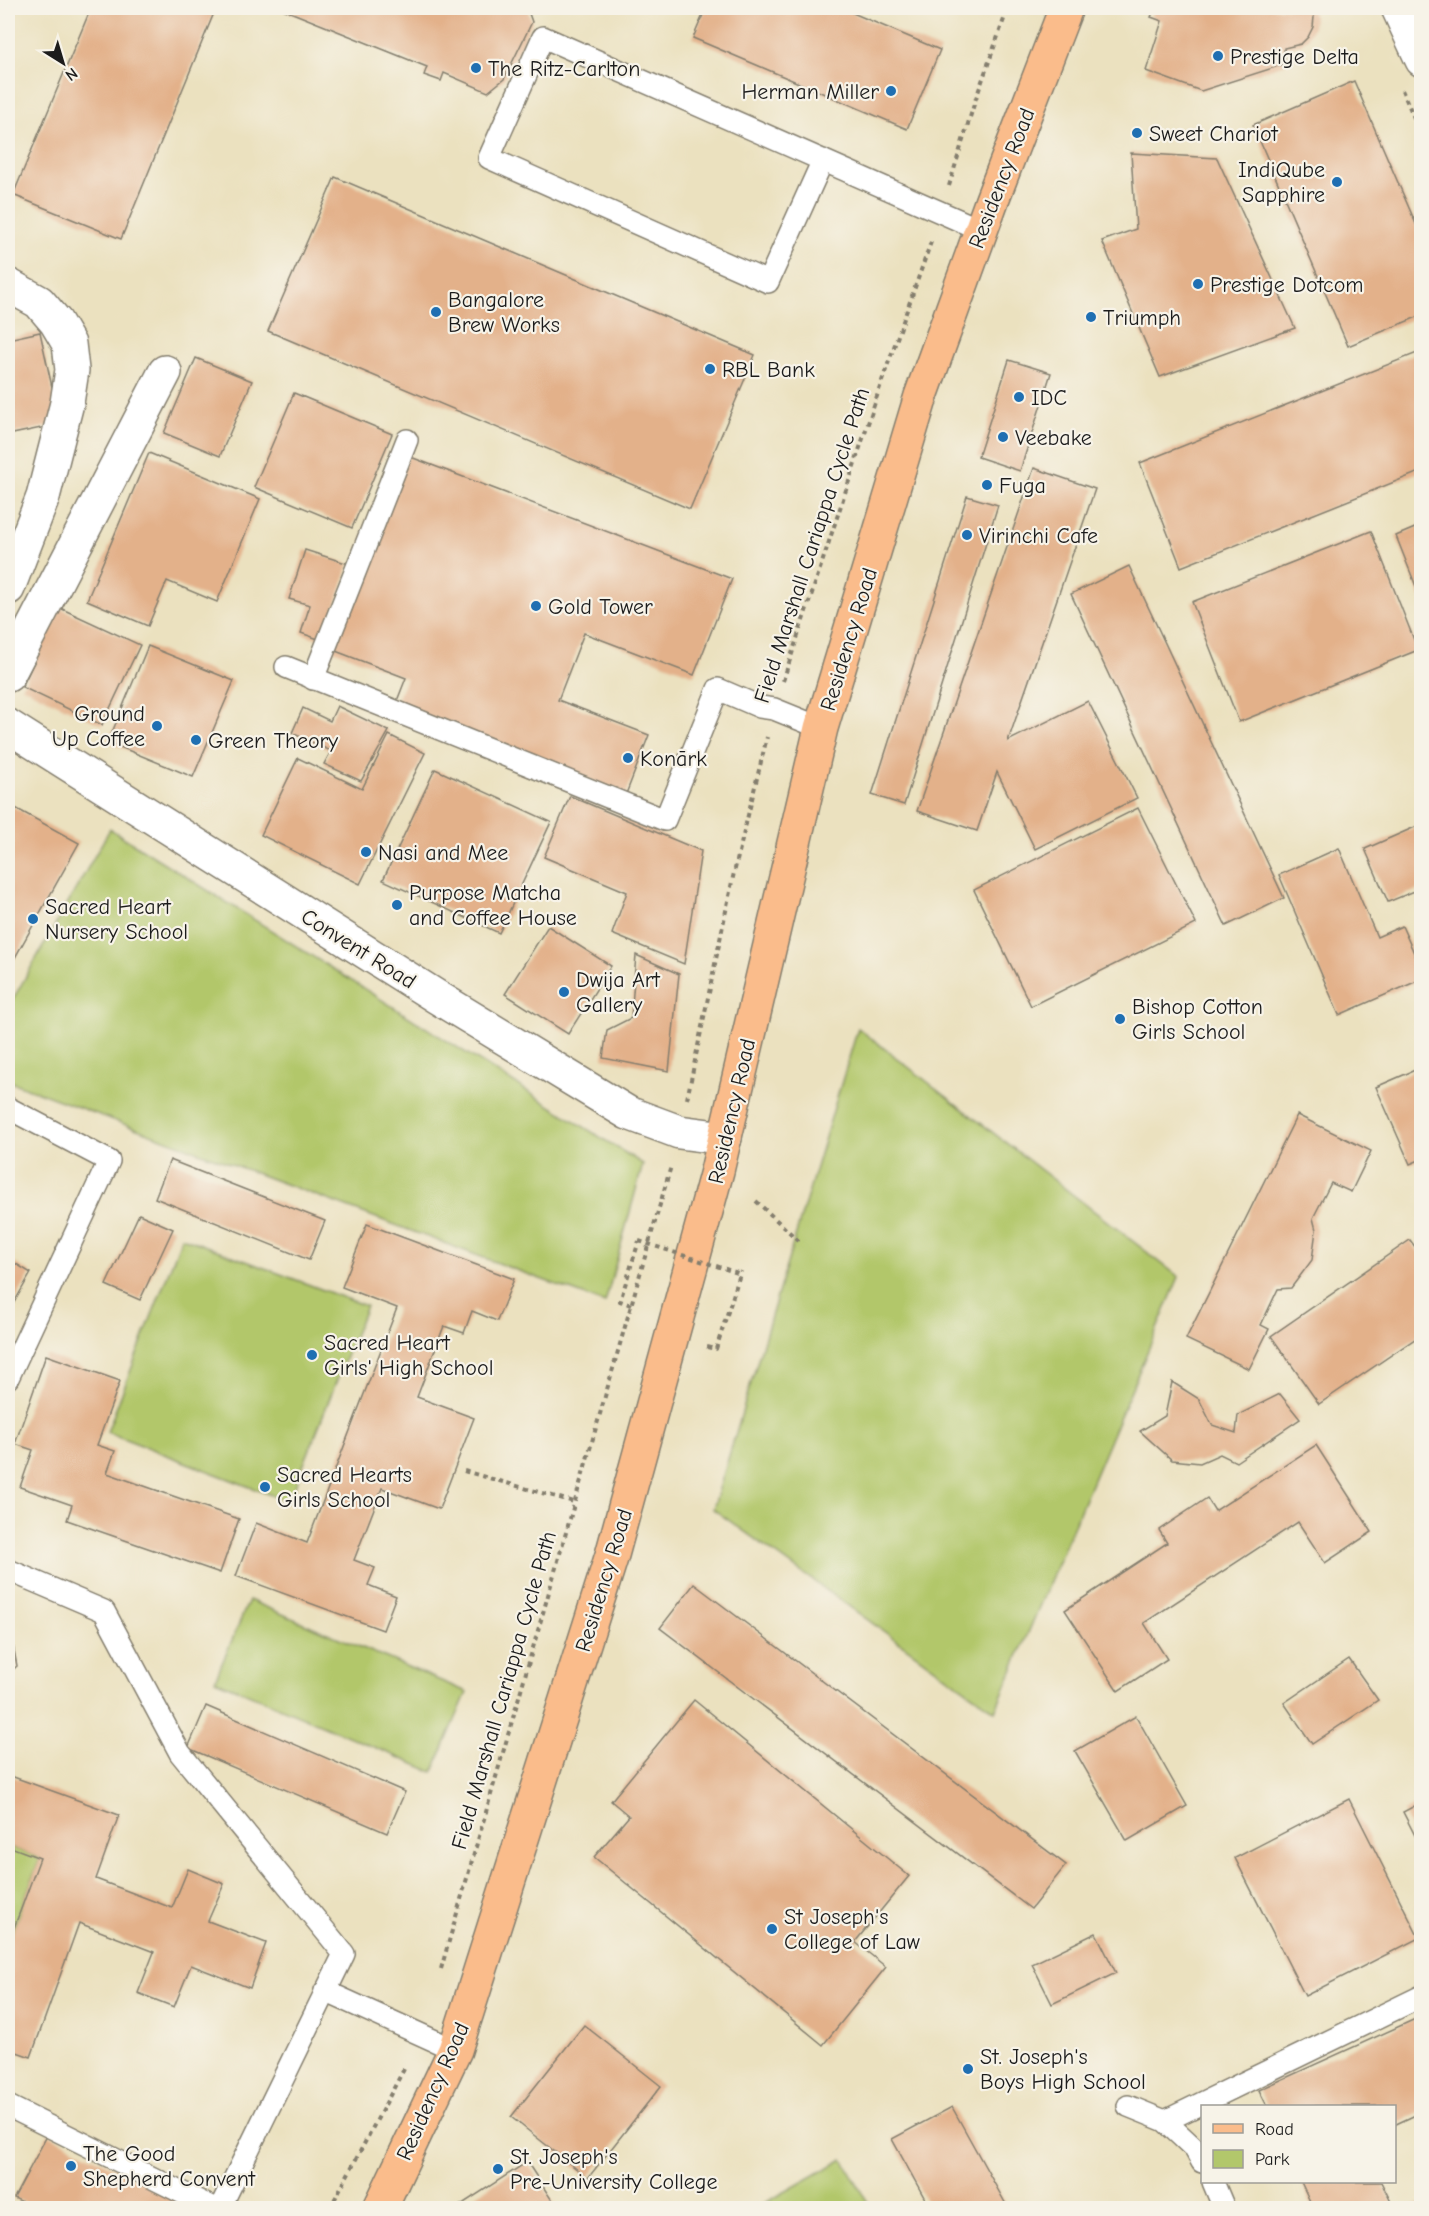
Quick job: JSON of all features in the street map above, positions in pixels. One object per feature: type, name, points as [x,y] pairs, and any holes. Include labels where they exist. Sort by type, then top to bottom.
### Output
[{"type":"main road","name":"Residency Road","points":[[380,2208],[455,2050],[612,1555],[725,1138],[821,728],[921,396],[981,230],[1066,8]]},
{"type":"street","points":[[1398,8],[1422,60]]},
{"type":"street","points":[[8,285],[39,302],[56,322],[69,344],[72,370],[67,403],[43,497],[8,588]]},
{"type":"street","points":[[8,675],[165,372]]},
{"type":"street","name":"Convent Road","points":[[8,726],[437,997],[628,1113],[679,1132],[725,1138]]},
{"type":"lane","points":[[823,160],[768,282],[489,158],[543,36],[823,160],[941,213],[981,230]]},
{"type":"lane","points":[[314,678],[407,440]]},
{"type":"lane","points":[[286,667],[665,820],[718,689],[760,707],[774,709],[821,728]]},
{"type":"lane","points":[[8,1108],[109,1161],[8,1378]]},
{"type":"lane","points":[[8,1570],[104,1611],[180,1753],[344,1954],[220,2208]]},
{"type":"lane","points":[[325,1991],[455,2050]]},
{"type":"lane","points":[[1165,2121],[1422,1996]]},
{"type":"lane","points":[[8,2106],[213,2208]]},
{"type":"lane","points":[[1128,2106],[1165,2121],[1195,2150],[1201,2159]]},
{"type":"lane","points":[[1214,2183],[1224,2208]]},
{"type":"path","name":"Field Marshall Cariappa Cycle Path","points":[[686,1104],[733,877],[774,709],[882,381],[941,213],[975,101],[1008,8]]},
{"type":"path","name":"Field Marshall Cariappa Cycle Path","points":[[438,1979],[672,1165]]},
{"type":"path","points":[[756,1201],[801,1243]]},
{"type":"path","points":[[631,1305],[620,1301],[639,1241],[739,1274],[716,1349],[707,1347]]},
{"type":"path","points":[[464,1471],[574,1502]]},
{"type":"path","points":[[330,2208],[422,2035]]},
{"type":"green space","points":[[110,829],[643,1164],[605,1303],[8,1081],[8,1008]]},
{"type":"green space","points":[[858,1028],[1179,1277],[995,1711],[713,1509]]},
{"type":"green space","points":[[182,1237],[366,1306],[289,1502],[107,1432]]},
{"type":"green space","points":[[249,1600],[467,1692],[433,1772],[215,1680]]},
{"type":"green space","points":[[8,1846],[40,1858],[8,1944]]},
{"type":"green space","points":[[843,2159],[871,2208],[756,2208]]},
{"type":"building","points":[[91,8],[216,8],[121,239],[13,195]]},
{"type":"building","points":[[280,8],[463,8],[471,11],[473,8],[527,8],[532,22],[504,79],[488,92],[444,73],[441,81],[424,75],[427,67]]},
{"type":"building","points":[[706,8],[841,8],[940,50],[907,129],[693,38]]},
{"type":"building","name":"Prestige Delta","points":[[1155,8],[1310,8],[1314,17],[1313,27],[1308,37],[1301,44],[1284,48],[1285,64],[1201,91],[1146,71],[1162,21],[1151,17]]},
{"type":"building","name":"IndiQube Sapphire","points":[[1354,81],[1422,238],[1422,315],[1348,346],[1253,125]]},
{"type":"building","name":"Prestige Dotcom","points":[[1131,153],[1217,158],[1295,328],[1160,377],[1102,241],[1136,229]]},
{"type":"building","points":[[335,177],[755,355],[690,509],[268,331]]},
{"type":"building","points":[[40,332],[60,424],[8,435],[8,339]]},
{"type":"building","points":[[1422,351],[1422,471],[1181,567],[1140,463]]},
{"type":"building","points":[[196,358],[252,381],[220,456],[164,433]]},
{"type":"building","points":[[1009,360],[1051,373],[1020,471],[978,457]]},
{"type":"building","points":[[294,393],[392,434],[352,528],[254,487]]},
{"type":"building","points":[[149,453],[260,499],[217,602],[167,581],[148,626],[87,600]]},
{"type":"building","name":"Gold Tower","points":[[408,456],[732,579],[694,675],[584,633],[558,700],[649,735],[626,794],[395,706],[406,678],[333,650]]},
{"type":"building","points":[[1034,468],[1095,489],[1008,741],[1088,701],[1137,798],[1035,849],[997,772],[977,831],[917,811]]},
{"type":"building","points":[[967,496],[998,505],[904,805],[872,795]]},
{"type":"building","points":[[1422,525],[1422,599],[1421,599],[1396,536]]},
{"type":"building","points":[[1371,531],[1418,650],[1239,722],[1192,602]]},
{"type":"building","points":[[305,550],[349,564],[324,641],[301,633],[310,605],[289,599]]},
{"type":"building","points":[[1129,566],[1284,898],[1226,926],[1071,594]]},
{"type":"building","points":[[60,608],[140,645],[102,725],[22,687]]},
{"type":"building","points":[[148,646],[234,681],[193,777],[108,742]]},
{"type":"building","points":[[337,706],[389,731],[361,781],[324,764],[331,751],[292,733],[303,708],[330,721]]},
{"type":"building","points":[[389,735],[425,753],[360,884],[261,835],[298,758],[362,789]]},
{"type":"building","points":[[435,769],[551,822],[499,933],[383,880]]},
{"type":"building","points":[[570,796],[701,851],[684,964],[612,934],[627,892],[544,857]]},
{"type":"building","points":[[8,804],[79,843],[8,970]]},
{"type":"building","points":[[1138,808],[1196,924],[1031,1006],[974,890]]},
{"type":"building","points":[[1422,824],[1422,888],[1388,902],[1365,849]]},
{"type":"building","points":[[1339,848],[1377,937],[1402,926],[1422,971],[1422,979],[1339,1015],[1279,875]]},
{"type":"building","points":[[548,926],[611,966],[568,1034],[505,994]]},
{"type":"building","points":[[636,955],[679,974],[669,1071],[603,1058],[607,1030],[631,1018]]},
{"type":"building","points":[[1422,1067],[1422,1159],[1410,1164],[1376,1087]]},
{"type":"building","points":[[1297,1115],[1371,1151],[1351,1192],[1331,1183],[1313,1218],[1316,1230],[1312,1260],[1291,1288],[1278,1289],[1261,1325],[1269,1329],[1249,1369],[1186,1339]]},
{"type":"building","points":[[170,1160],[325,1221],[309,1260],[155,1198]]},
{"type":"building","points":[[139,1214],[173,1229],[140,1300],[106,1285]]},
{"type":"building","points":[[367,1224],[514,1279],[497,1321],[472,1311],[464,1333],[444,1326],[417,1397],[474,1418],[439,1509],[382,1488],[354,1560],[375,1568],[368,1585],[396,1596],[383,1630],[236,1576],[256,1523],[307,1543],[397,1308],[342,1287]]},
{"type":"building","points":[[1410,1240],[1422,1256],[1422,1334],[1319,1404],[1271,1336]]},
{"type":"building","points":[[8,1259],[31,1273],[8,1313]]},
{"type":"building","points":[[46,1355],[120,1381],[97,1445],[115,1451],[107,1473],[239,1519],[220,1573],[67,1520],[72,1505],[20,1487],[33,1450],[15,1444]]},
{"type":"building","points":[[1172,1382],[1199,1399],[1212,1425],[1236,1433],[1238,1415],[1280,1394],[1300,1419],[1236,1462],[1220,1454],[1200,1463],[1172,1460],[1140,1431],[1165,1416]]},
{"type":"building","points":[[1316,1445],[1372,1532],[1325,1563],[1298,1522],[1144,1623],[1167,1659],[1118,1691],[1065,1610],[1167,1543],[1159,1530],[1207,1498],[1215,1511]]},
{"type":"building","points":[[694,1584],[1066,1865],[1031,1909],[660,1628]]},
{"type":"building","points":[[8,1618],[17,1666],[8,1674]]},
{"type":"building","points":[[1349,1659],[1378,1700],[1312,1744],[1284,1703]]},
{"type":"building","points":[[694,1700],[909,1876],[855,1942],[886,1967],[823,2045],[594,1857],[629,1816],[611,1801]]},
{"type":"building","points":[[206,1706],[405,1792],[387,1833],[188,1748]]},
{"type":"building","points":[[1136,1716],[1187,1806],[1127,1841],[1075,1751]]},
{"type":"building","points":[[8,1775],[119,1815],[96,1879],[172,1908],[188,1869],[224,1884],[208,1921],[266,1943],[250,1988],[191,1965],[174,2007],[138,1993],[154,1952],[79,1923],[31,2057],[8,2049],[8,1944],[40,1858],[8,1846]]},
{"type":"building","points":[[1349,1799],[1419,1938],[1305,1996],[1235,1858]]},
{"type":"building","points":[[1422,1802],[1422,1849],[1403,1812]]},
{"type":"building","points":[[1096,1933],[1116,1973],[1052,2004],[1032,1964]]},
{"type":"building","points":[[1422,2016],[1422,2112],[1396,2124],[1396,2105],[1266,2105],[1259,2090]]},
{"type":"building","points":[[584,2025],[661,2086],[588,2178],[511,2117]]},
{"type":"building","points":[[952,2107],[1008,2208],[930,2208],[892,2139]]},
{"type":"building","name":"The Good Shepherd Convent","points":[[48,2134],[192,2208],[35,2208],[14,2198]]},
{"type":"building","points":[[527,2162],[557,2208],[456,2208]]},
{"type":"building","points":[[1301,2183],[1382,2183],[1394,2208],[1313,2208]]},
{"type":"building","points":[[1422,2203],[1422,2208],[1409,2208]]},
{"type":"place","name":"Prestige Delta","points":[[1218,56]]},
{"type":"place","name":"The Ritz-Carlton","points":[[476,68]]},
{"type":"place","name":"Herman Miller","points":[[891,91]]},
{"type":"place","name":"Sweet Chariot","points":[[1137,133]]},
{"type":"place","name":"IndiQube Sapphire","points":[[1337,182]]},
{"type":"place","name":"Prestige Dotcom","points":[[1198,284]]},
{"type":"place","name":"Bangalore Brew Works","points":[[436,312]]},
{"type":"place","name":"Triumph","points":[[1091,317]]},
{"type":"place","name":"RBL Bank","points":[[710,369]]},
{"type":"place","name":"IDC","points":[[1019,397]]},
{"type":"place","name":"Veebake","points":[[1003,437]]},
{"type":"place","name":"Fuga","points":[[987,485]]},
{"type":"place","name":"Virinchi Cafe","points":[[967,535]]},
{"type":"place","name":"Gold Tower","points":[[536,606]]},
{"type":"place","name":"Ground Up Coffee","points":[[157,726]]},
{"type":"place","name":"Green Theory","points":[[196,740]]},
{"type":"place","name":"Konārk","points":[[628,758]]},
{"type":"place","name":"Nasi and Mee","points":[[366,852]]},
{"type":"place","name":"Purpose Matcha and Coffee House","points":[[397,905]]},
{"type":"place","name":"Sacred Heart Nursery School","points":[[33,919]]},
{"type":"place","name":"Dwija Art Gallery","points":[[564,992]]},
{"type":"place","name":"Bishop Cotton Girls School","points":[[1120,1019]]},
{"type":"place","name":"Sacred Heart Girls' High School","points":[[312,1355]]},
{"type":"place","name":"Sacred Hearts Girls School","points":[[265,1487]]},
{"type":"place","name":"St Joseph's College of Law","points":[[772,1929]]},
{"type":"place","name":"St. Joseph's Boys High School","points":[[968,2069]]},
{"type":"place","name":"The Good Shepherd Convent","points":[[71,2166]]},
{"type":"place","name":"St. Joseph's Pre-University College","points":[[498,2169]]}]
